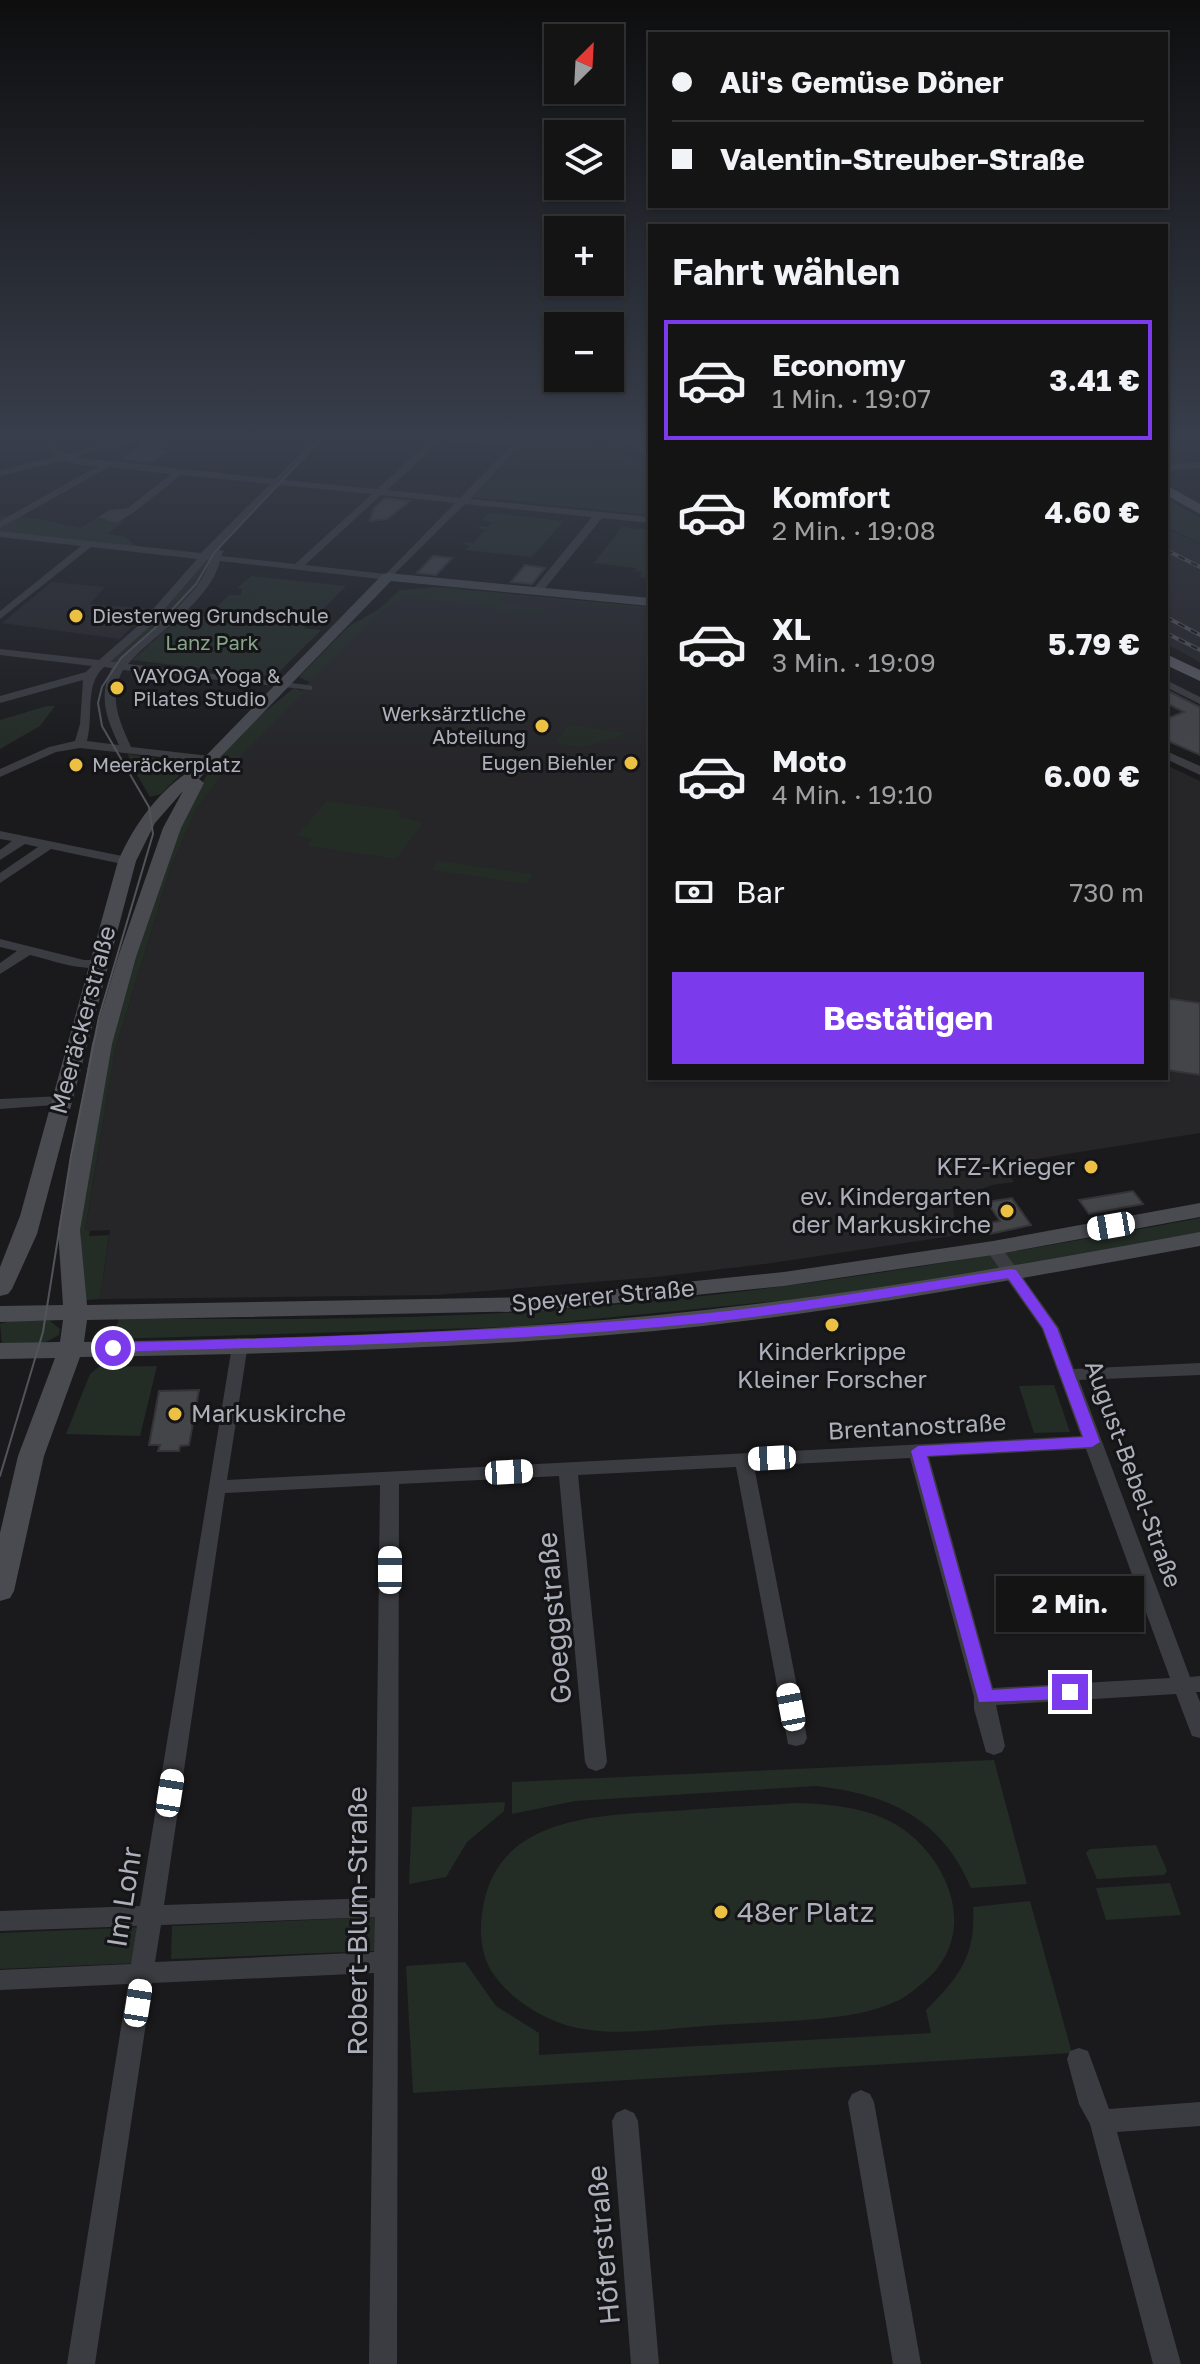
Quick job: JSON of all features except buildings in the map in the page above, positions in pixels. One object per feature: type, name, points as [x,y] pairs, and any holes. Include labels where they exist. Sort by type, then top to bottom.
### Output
[{"type":"main road","points":[[1168,660],[1200,676]]},
{"type":"main road","points":[[1168,668],[1200,684]]},
{"type":"main road","points":[[1168,676],[1200,692]]},
{"type":"street","points":[[0,616],[85,547]]},
{"type":"street","points":[[118,547],[648,604]]},
{"type":"street","points":[[0,700],[90,674],[143,627],[220,547]]},
{"type":"street","points":[[297,567],[319,547]]},
{"type":"street","points":[[0,773],[59,747],[80,744],[205,766],[343,626],[367,610],[419,547]]},
{"type":"street","points":[[538,590],[573,547]]},
{"type":"street","points":[[127,750],[113,724],[106,697],[108,683],[121,665],[176,613],[209,576],[210,558]]},
{"type":"street","points":[[394,577],[417,585],[648,604]]},
{"type":"street","points":[[0,652],[308,688]]},
{"type":"street","points":[[80,744],[86,724],[86,686],[90,674]]},
{"type":"street","points":[[1168,684],[1200,701]]},
{"type":"street","points":[[1168,756],[1200,771]]},
{"type":"street","name":"Meeräckerstraße","points":[[0,1289],[24,1246],[129,856],[152,817],[190,777],[205,766]]},
{"type":"street","name":"Meeräckerstraße","points":[[0,1587],[31,1456],[71,1349],[76,1314],[69,1230],[92,1088],[108,1021],[172,828],[205,766]]},
{"type":"street","points":[[0,835],[47,846],[129,856],[148,851],[162,859]]},
{"type":"street","points":[[0,856],[22,840]]},
{"type":"street","points":[[0,879],[47,846]]},
{"type":"street","points":[[0,943],[84,964],[98,964]]},
{"type":"street","points":[[0,970],[27,950]]},
{"type":"street","points":[[0,1104],[62,1101]]},
{"type":"street","points":[[42,1170],[55,1181],[77,1180]]},
{"type":"street","name":"Speyerer Straße","points":[[0,1314],[242,1312],[538,1304],[784,1279],[993,1248],[1200,1210]]},
{"type":"street","name":"Speyerer Straße","points":[[0,1351],[511,1334],[702,1318],[855,1299],[1200,1239]]},
{"type":"street","name":"August-Bebel-Straße","points":[[993,1248],[1050,1328],[1092,1442],[1192,1684],[1200,1730]]},
{"type":"street","points":[[239,1344],[242,1312]]},
{"type":"street","name":"Im Lohr","points":[[81,2364],[239,1344]]},
{"type":"street","points":[[1069,1375],[1200,1369]]},
{"type":"street","name":"Brentanostraße","points":[[217,1487],[1092,1442]]},
{"type":"street","points":[[918,1451],[985,1697],[994,1746]]},
{"type":"street","points":[[744,1460],[796,1738]]},
{"type":"street","name":"Goeggstraße","points":[[568,1469],[596,1762]]},
{"type":"street","name":"Robert-Blum-Straße","points":[[383,2364],[390,1479]]},
{"type":"street","points":[[985,1697],[1192,1684]]},
{"type":"street","points":[[0,1921],[387,1907]]},
{"type":"street","points":[[0,1980],[387,1962]]},
{"type":"street","points":[[1079,2059],[1092,2104],[1102,2121],[1167,2364]]},
{"type":"street","points":[[861,2102],[907,2364]]},
{"type":"street","points":[[1102,2121],[1200,2114]]},
{"type":"street","name":"Höferstraße","points":[[625,2121],[645,2364]]},
{"type":"shaded area","points":[[1168,547],[1200,547],[1200,662],[1168,645]]},
{"type":"shaded area","name":"Diesterweg Grundschule","points":[[52,582],[105,587],[90,604],[148,609],[120,639],[2,623]]},
{"type":"shaded area","points":[[401,593],[505,594],[648,610],[648,1080],[1168,1080],[1168,766],[1200,781],[1200,1133],[1003,1164],[1014,1182],[992,1185],[966,1195],[953,1207],[965,1234],[656,1277],[436,1295],[100,1299],[110,1230],[85,1231],[115,1050],[171,867],[195,809],[216,779],[372,617]]},
{"type":"green space","points":[[468,547],[541,547],[532,557],[465,550]]},
{"type":"green space","points":[[606,547],[648,547],[648,578],[639,577],[642,572],[635,571],[636,568],[594,563]]},
{"type":"green space","points":[[205,557],[215,558],[210,573],[188,602],[115,664],[102,664]]},
{"type":"green space","name":"Lanz Park","points":[[251,576],[346,586],[304,628],[321,630],[274,677],[132,660],[178,619],[207,616],[229,595],[240,595],[243,589],[237,588]]},
{"type":"green space","points":[[437,587],[648,607],[648,610],[505,595],[498,603],[546,609],[541,615],[491,609],[493,606],[402,597],[374,617],[310,682],[299,677],[348,627],[379,609],[400,590]]},
{"type":"green space","points":[[294,688],[304,692],[218,779],[196,809],[171,867],[115,1050],[85,1230],[90,1231],[89,1236],[109,1235],[100,1299],[86,1300],[74,1229],[114,1011],[186,811],[214,762],[250,724]]},
{"type":"green space","points":[[55,706],[40,726],[0,749],[0,720]]},
{"type":"green space","points":[[568,725],[623,732],[619,737],[581,747],[555,743]]},
{"type":"green space","points":[[128,754],[192,763],[161,794],[150,797]]},
{"type":"green space","points":[[327,801],[401,811],[398,816],[423,823],[396,859],[307,846],[312,839],[297,835]]},
{"type":"green space","points":[[438,861],[533,874],[526,884],[432,870]]},
{"type":"green space","points":[[1200,1218],[1200,1233],[1017,1267],[838,1295],[510,1327],[112,1339],[119,1318],[432,1316],[536,1311],[703,1296],[1035,1248]]},
{"type":"green space","points":[[9,1321],[50,1321],[60,1329],[59,1335],[44,1343],[2,1343],[0,1324]]},
{"type":"green space","points":[[157,1366],[140,1436],[66,1434],[90,1374],[99,1367]]},
{"type":"green space","points":[[1054,1385],[1070,1432],[1034,1433],[1019,1386]]},
{"type":"green space","points":[[994,1760],[1027,1884],[971,1888],[945,1844],[910,1814],[867,1795],[816,1786],[575,1801],[512,1814],[512,1782]]},
{"type":"green space","points":[[505,1802],[504,1811],[467,1842],[446,1877],[409,1884],[412,1807]]},
{"type":"green space","points":[[795,1803],[849,1808],[888,1820],[915,1839],[940,1870],[953,1907],[954,1926],[950,1945],[934,1972],[899,2000],[851,2015],[827,2018],[649,2031],[599,2031],[570,2026],[532,2010],[500,1983],[492,1972],[481,1938],[484,1902],[494,1873],[511,1852],[533,1836],[559,1825],[617,1815]]},
{"type":"green space","points":[[1156,1845],[1167,1871],[1164,1875],[1097,1879],[1086,1853],[1090,1849]]},
{"type":"green space","points":[[1170,1883],[1181,1915],[1106,1920],[1096,1888]]},
{"type":"green space","points":[[1030,1901],[1072,2053],[413,2093],[406,1966],[465,1962],[496,2006],[539,2033],[539,2055],[931,2033],[926,2010],[948,1987],[963,1964],[972,1939],[973,1907]]},
{"type":"green space","points":[[376,1917],[374,1951],[171,1959],[172,1926]]},
{"type":"green space","points":[[142,1927],[138,1963],[0,1969],[0,1933]]},
{"type":"tram line","points":[[0,1476],[43,1332],[71,1156],[99,1017],[153,834],[149,807],[102,726],[98,703],[102,687],[121,658],[155,628],[196,584],[219,547]]},
{"type":"railway","points":[[1168,551],[1200,567]]},
{"type":"railway","points":[[1168,618],[1200,635]]},
{"type":"railway","points":[[1168,634],[1200,650]]},
{"type":"place","name":"Diesterweg Grundschule","points":[[76,616]]},
{"type":"place","name":"VAYOGA Yoga & Pilates Studio","points":[[117,688]]},
{"type":"place","name":"Werksärztliche Abteilung","points":[[542,726]]},
{"type":"place","name":"Eugen Biehler","points":[[631,763]]},
{"type":"place","name":"Meeräckerplatz","points":[[76,765]]},
{"type":"place","name":"KFZ-Krieger","points":[[1091,1167]]},
{"type":"place","name":"ev. Kindergarten der Markuskirche","points":[[1007,1211]]},
{"type":"place","name":"Kinderkrippe Kleiner Forscher","points":[[832,1325]]},
{"type":"place","name":"Markuskirche","points":[[175,1414]]},
{"type":"place","name":"48er Platz","points":[[721,1912]]},
{"type":"route","points":[[113,1348],[575,1329],[702,1318],[839,1301],[1011,1273],[1050,1328],[1092,1442],[918,1451],[985,1697],[1070,1692]]}]
